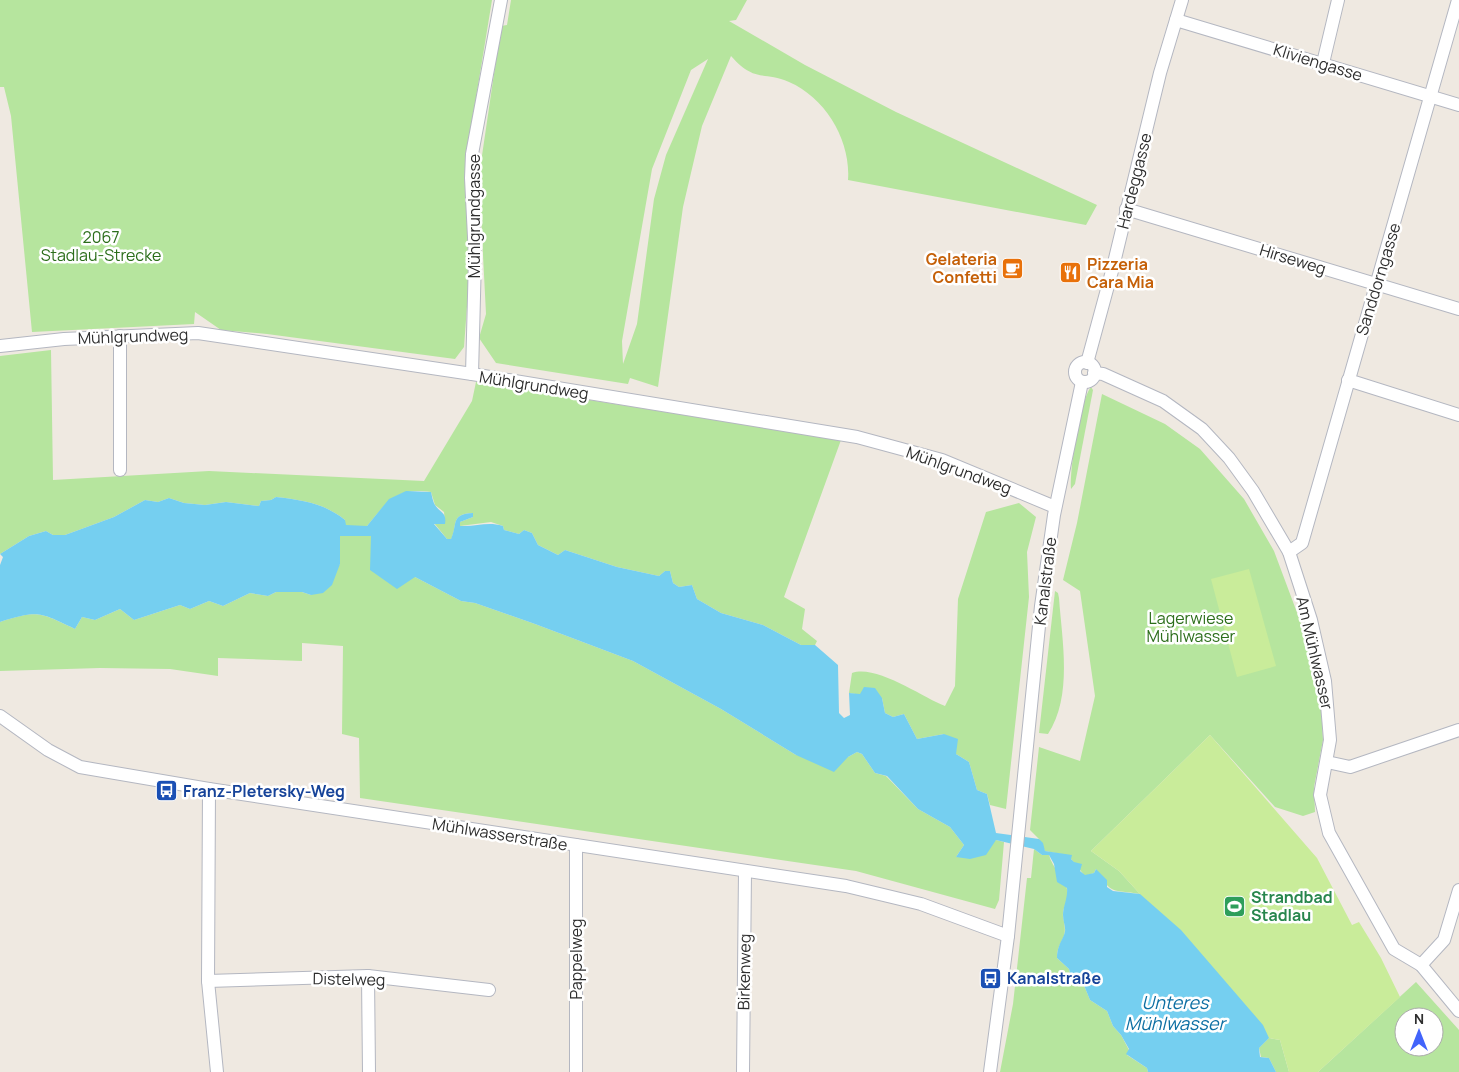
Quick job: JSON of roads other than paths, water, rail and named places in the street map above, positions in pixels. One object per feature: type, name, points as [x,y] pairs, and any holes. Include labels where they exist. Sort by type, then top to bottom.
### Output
[{"type":"street","name":"Mühlgrundgasse","points":[[472,374],[475,257],[471,178],[472,154],[501,0]]},
{"type":"street","name":"Hardeggasse","points":[[1091,368],[1126,209],[1160,73],[1182,0]]},
{"type":"street","points":[[1323,63],[1338,0]]},
{"type":"street","name":"Sanddorngasse","points":[[1288,552],[1302,542],[1432,96],[1458,0]]},
{"type":"street","name":"Kliviengasse","points":[[1176,20],[1459,104]]},
{"type":"street","name":"Hirseweg","points":[[1126,209],[1459,309]]},
{"type":"street","name":"Mühlgrundweg","points":[[0,346],[120,336],[198,333],[472,374],[857,436],[942,460],[1056,507]]},
{"type":"street","points":[[120,336],[120,470]]},
{"type":"street","points":[[1056,507],[1082,382],[1089,381],[1091,368]]},
{"type":"street","name":"Am Mühlwasser","points":[[1091,368],[1162,401],[1202,429],[1229,458],[1248,484],[1288,552],[1311,620],[1325,681],[1330,720],[1327,762],[1320,794],[1329,833],[1394,949],[1421,965],[1459,1011]]},
{"type":"street","points":[[1348,380],[1459,415]]},
{"type":"street","name":"Kanalstraße","points":[[990,1072],[1008,936],[1041,606],[1056,507]]},
{"type":"street","name":"Mühlwasserstraße","points":[[0,716],[48,750],[80,767],[209,789],[846,886],[921,904],[1008,936]]},
{"type":"street","points":[[1327,762],[1350,767],[1459,730]]},
{"type":"street","points":[[209,789],[208,981],[217,1072]]},
{"type":"street","name":"Pappelweg","points":[[576,845],[576,1072]]},
{"type":"street","name":"Birkenweg","points":[[743,1072],[745,871]]},
{"type":"street","points":[[1421,965],[1444,940],[1459,890]]},
{"type":"street","points":[[368,976],[369,1072]]},
{"type":"street","name":"Distelweg","points":[[208,981],[368,976],[489,990]]},
{"type":"water","name":"Unteres Mühlwasser","points":[[406,491],[431,492],[434,504],[444,515],[445,520],[445,524],[434,524],[447,539],[451,539],[456,521],[461,515],[473,513],[473,517],[460,522],[460,526],[497,525],[503,526],[504,530],[519,534],[524,530],[532,533],[538,545],[558,555],[565,550],[617,567],[659,576],[665,571],[670,571],[673,583],[679,587],[692,585],[697,599],[721,613],[763,625],[801,645],[815,645],[838,665],[839,713],[844,718],[850,715],[849,693],[860,694],[864,687],[875,688],[882,698],[885,713],[893,717],[904,714],[917,739],[944,734],[958,739],[956,754],[969,762],[977,790],[987,794],[996,833],[1039,839],[1043,843],[1045,851],[1072,855],[1071,859],[1074,862],[1082,864],[1080,871],[1085,875],[1094,873],[1096,869],[1107,880],[1107,887],[1113,891],[1140,894],[1181,930],[1263,1025],[1269,1038],[1259,1048],[1260,1057],[1269,1058],[1276,1072],[1148,1072],[1147,1068],[1126,1054],[1129,1049],[1113,1026],[1107,1011],[1090,1000],[1083,983],[1071,977],[1069,969],[1057,958],[1058,949],[1065,932],[1063,915],[1067,888],[1057,882],[1054,864],[1049,855],[1042,855],[1034,849],[996,840],[986,855],[970,859],[956,857],[964,845],[950,827],[918,809],[887,776],[875,773],[862,754],[857,752],[848,757],[834,772],[796,755],[721,709],[633,661],[475,603],[461,601],[415,577],[397,589],[370,570],[371,536],[340,536],[340,564],[332,585],[323,593],[311,595],[302,592],[276,592],[268,596],[250,593],[223,606],[209,601],[190,609],[180,605],[134,620],[120,609],[95,620],[82,617],[75,629],[46,616],[31,614],[0,622],[0,565],[3,557],[0,554],[29,536],[46,531],[53,535],[65,535],[114,517],[145,500],[158,502],[169,498],[184,503],[205,505],[226,502],[259,506],[261,501],[271,500],[276,497],[286,498],[321,506],[345,520],[346,525],[367,526],[389,499]]},
{"type":"place","name":"Gelateria Confetti","points":[[1013,268]]},
{"type":"place","name":"Pizzeria Cara Mia","points":[[1071,273]]},
{"type":"place","name":"Franz-Pletersky-Weg","points":[[167,791]]},
{"type":"place","name":"Strandbad Stadlau","points":[[1235,906]]},
{"type":"place","name":"Kanalstraße","points":[[991,978]]},
{"type":"park label","name":"2067 Stadlau-Strecke","points":[[101,246]]},
{"type":"park label","name":"Lagerwiese Mühlwasser","points":[[1191,627]]}]
